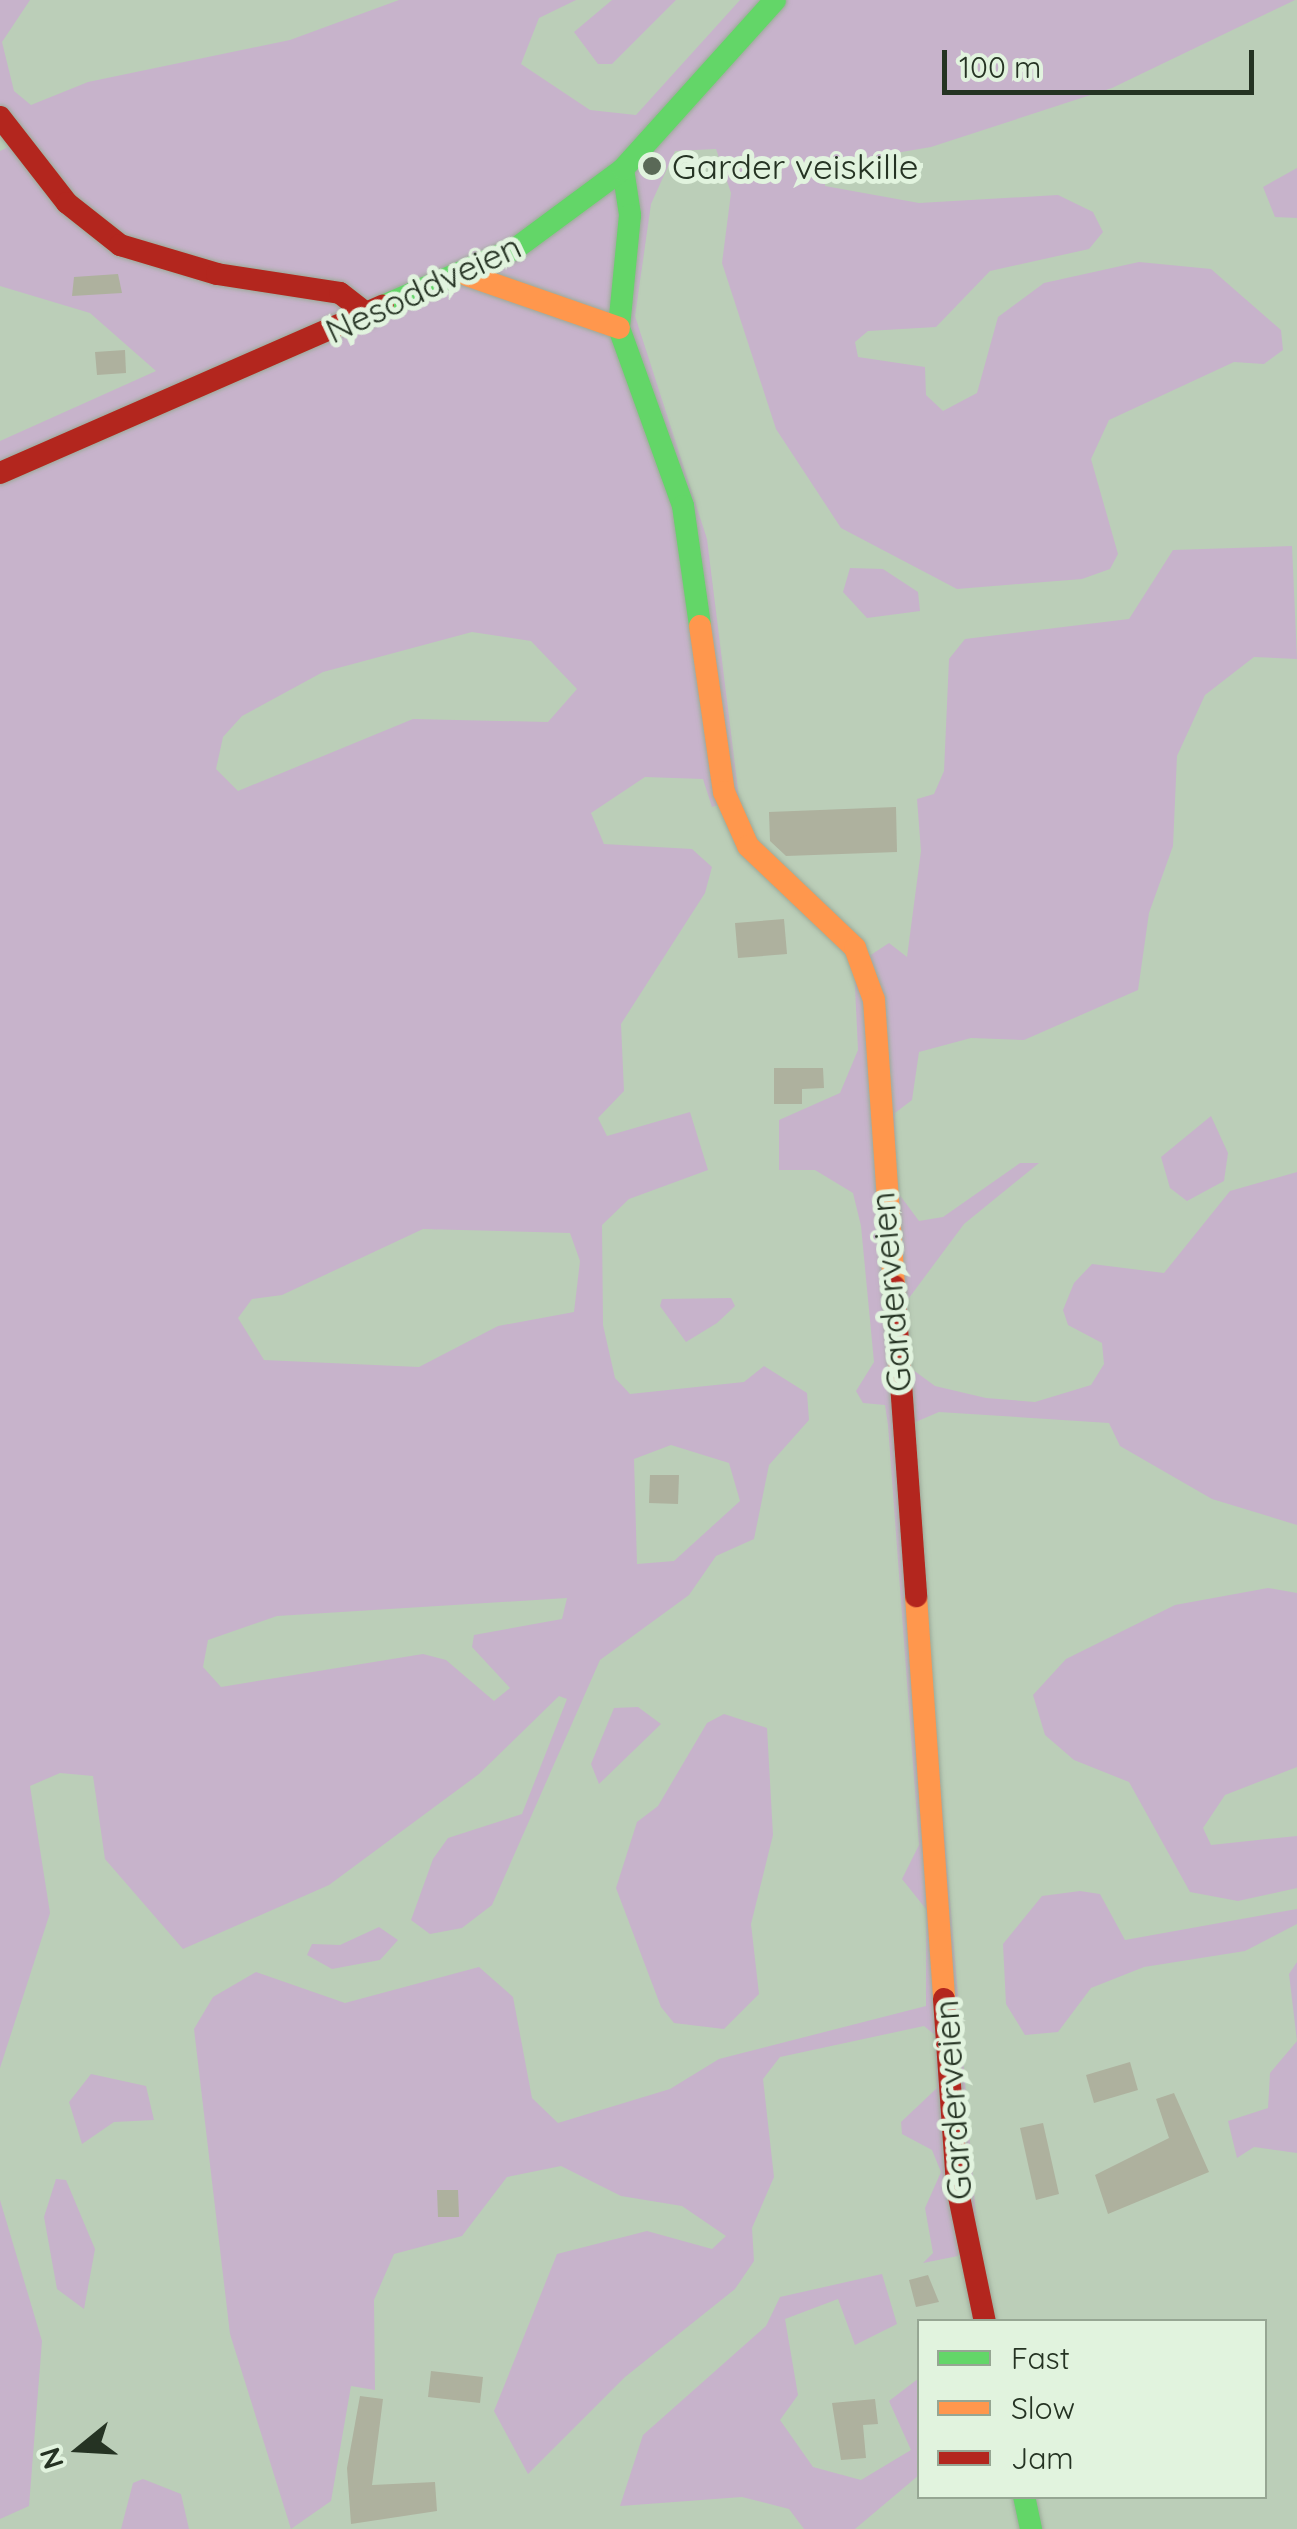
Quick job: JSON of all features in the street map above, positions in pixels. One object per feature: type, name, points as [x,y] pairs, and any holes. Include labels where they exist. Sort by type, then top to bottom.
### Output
[{"type":"street","name":"Nesoddveien","points":[[0,473],[108,419],[467,274],[624,169],[775,0]]},
{"type":"street","points":[[0,116],[67,203],[120,245],[217,274],[340,293],[369,316]]},
{"type":"street","name":"Garderveien","points":[[624,169],[630,215],[619,328],[683,506],[714,749],[734,824],[855,948],[870,980],[957,2187],[984,2319]]},
{"type":"street","points":[[467,274],[619,328]]},
{"type":"street","points":[[1025,2499],[1031,2529]]},
{"type":"shaded area","points":[[0,0],[30,0],[2,42],[14,91],[31,105],[88,82],[290,40],[399,0],[576,0],[539,18],[521,64],[590,110],[636,115],[740,0],[1295,0],[1112,88],[931,147],[825,165],[825,186],[919,203],[1058,195],[1093,212],[1103,232],[1089,249],[990,271],[936,327],[868,331],[855,342],[858,357],[925,367],[926,395],[943,411],[977,393],[998,317],[1044,283],[1139,262],[1211,269],[1281,330],[1283,350],[1264,364],[1234,362],[1109,420],[1091,459],[1118,554],[1110,569],[1082,579],[957,589],[841,528],[776,429],[722,263],[731,193],[716,149],[675,151],[651,204],[635,316],[707,539],[739,798],[712,807],[703,779],[645,777],[591,813],[604,844],[692,849],[712,867],[705,893],[621,1024],[624,1091],[598,1118],[607,1136],[690,1112],[708,1170],[629,1199],[602,1225],[603,1325],[615,1378],[630,1394],[744,1382],[764,1366],[807,1393],[809,1420],[769,1465],[754,1539],[716,1556],[689,1595],[600,1660],[492,1905],[462,1928],[430,1934],[411,1920],[433,1859],[448,1838],[522,1814],[567,1699],[559,1696],[479,1774],[329,1885],[183,1949],[105,1859],[93,1776],[60,1773],[30,1786],[50,1913],[0,2068],[0,441],[156,371],[90,313],[0,286],[0,151],[8,147],[0,125]],"holes":[[[472,632],[531,641],[577,689],[548,722],[413,719],[238,791],[216,769],[223,737],[242,716],[323,672]],[[423,1229],[570,1233],[580,1261],[574,1312],[498,1326],[419,1367],[264,1360],[238,1318],[252,1299],[282,1295]],[[671,1445],[729,1463],[740,1501],[674,1561],[637,1564],[634,1459]],[[567,1598],[562,1619],[474,1635],[472,1647],[510,1688],[494,1701],[446,1660],[423,1654],[221,1687],[203,1667],[208,1640],[277,1616]]]},
{"type":"shaded area","points":[[612,0],[676,0],[612,64],[598,64],[574,32]]},
{"type":"shaded area","points":[[1297,168],[1297,218],[1275,217],[1263,187]]},
{"type":"shaded area","points":[[1292,546],[1297,659],[1254,657],[1205,695],[1177,756],[1173,846],[1149,913],[1138,990],[1024,1040],[971,1038],[919,1052],[912,1100],[895,1113],[896,1190],[919,1221],[943,1217],[1020,1163],[1039,1163],[964,1224],[906,1302],[909,1367],[935,1386],[986,1398],[1035,1402],[1091,1385],[1104,1364],[1102,1343],[1068,1325],[1063,1310],[1074,1283],[1092,1264],[1164,1273],[1230,1191],[1297,1172],[1297,1525],[1212,1499],[1120,1446],[1109,1423],[939,1412],[911,1424],[976,2216],[958,2256],[923,2263],[933,2253],[925,2208],[941,2172],[932,2150],[902,2134],[901,2122],[937,2088],[935,2035],[924,2026],[780,2057],[763,2079],[774,2177],[752,2228],[754,2261],[735,2289],[625,2377],[528,2474],[494,2411],[557,2254],[647,2231],[712,2249],[726,2236],[682,2206],[621,2196],[561,2166],[507,2177],[462,2236],[394,2254],[374,2300],[375,2390],[351,2386],[331,2501],[291,2529],[230,2334],[194,2029],[213,1997],[256,1972],[345,2003],[479,1967],[513,1997],[532,2098],[558,2123],[670,2089],[719,2059],[926,2006],[926,1909],[902,1879],[919,1845],[888,1425],[885,1405],[863,1403],[856,1391],[874,1362],[861,1226],[853,1193],[815,1170],[779,1170],[779,1120],[840,1093],[858,1050],[854,966],[889,943],[907,957],[921,851],[917,799],[934,794],[944,771],[949,659],[965,639],[1129,619],[1173,550]]},
{"type":"shaded area","points":[[850,568],[883,569],[918,592],[920,611],[867,618],[843,592]]},
{"type":"shaded area","points":[[1211,1116],[1228,1153],[1224,1181],[1187,1201],[1170,1188],[1161,1157]]},
{"type":"shaded area","points":[[731,1298],[735,1306],[717,1323],[686,1342],[660,1306],[662,1299]]},
{"type":"shaded area","points":[[1268,1588],[1297,1593],[1297,1767],[1225,1795],[1203,1828],[1211,1845],[1297,1836],[1297,1888],[1238,1901],[1190,1892],[1129,1782],[1074,1760],[1045,1735],[1033,1695],[1066,1659],[1175,1605]]},
{"type":"shaded area","points":[[638,1707],[661,1724],[599,1784],[591,1764],[614,1708]]},
{"type":"shaded area","points":[[724,1714],[767,1728],[773,1835],[751,1924],[759,1994],[724,2029],[674,2023],[661,2007],[616,1888],[637,1822],[658,1806],[707,1723]]},
{"type":"shaded area","points":[[1080,1891],[1100,1894],[1125,1940],[1297,1909],[1297,1924],[1245,1951],[1144,1967],[1091,1988],[1058,2032],[1025,2035],[1006,2004],[1003,1944],[1042,1896]]},
{"type":"shaded area","points":[[379,1927],[398,1940],[380,1960],[332,1969],[307,1955],[312,1944],[340,1945]]},
{"type":"shaded area","points":[[1297,1962],[1297,2041],[1289,1974]]},
{"type":"shaded area","points":[[1297,2041],[1297,2153],[1254,2147],[1237,2158],[1228,2121],[1268,2108],[1270,2073]]},
{"type":"shaded area","points":[[91,2074],[146,2086],[154,2120],[114,2122],[82,2144],[69,2102]]},
{"type":"shaded area","points":[[56,2179],[66,2180],[95,2249],[84,2309],[57,2289],[44,2217]]},
{"type":"shaded area","points":[[0,2200],[42,2341],[29,2506],[0,2519]]},
{"type":"shaded area","points":[[882,2274],[897,2324],[855,2345],[838,2299],[785,2319],[798,2395],[780,2420],[813,2467],[861,2480],[911,2450],[889,2401],[917,2380],[917,2477],[855,2529],[804,2529],[789,2509],[742,2497],[620,2506],[643,2435],[766,2326],[780,2297]]},
{"type":"shaded area","points":[[143,2479],[181,2494],[189,2529],[121,2529],[133,2483]]},
{"type":"building","points":[[118,274],[122,293],[72,296],[74,277]]},
{"type":"building","points":[[125,350],[126,373],[97,375],[95,352]]},
{"type":"building","points":[[896,807],[897,852],[786,856],[770,841],[769,812]]},
{"type":"building","points":[[784,919],[787,954],[738,958],[735,923]]},
{"type":"building","points":[[774,1068],[823,1068],[824,1088],[802,1089],[802,1104],[774,1104]]},
{"type":"building","points":[[650,1475],[679,1475],[678,1504],[649,1503]]},
{"type":"building","points":[[1130,2062],[1138,2090],[1094,2103],[1086,2075]]},
{"type":"building","points":[[1174,2093],[1209,2172],[1108,2214],[1095,2175],[1169,2138],[1156,2099]]},
{"type":"building","points":[[1043,2123],[1059,2194],[1036,2200],[1020,2128]]},
{"type":"building","points":[[437,2190],[458,2190],[459,2217],[438,2217]]},
{"type":"building","points":[[928,2275],[939,2302],[916,2307],[909,2280]]},
{"type":"building","points":[[431,2371],[483,2377],[480,2403],[428,2397]]},
{"type":"building","points":[[360,2396],[383,2399],[372,2485],[435,2482],[437,2511],[351,2524],[347,2468]]},
{"type":"building","points":[[875,2399],[878,2424],[863,2425],[866,2458],[841,2460],[832,2403]]},
{"type":"traffic: fast","points":[[383,306],[515,249],[623,169],[775,0]]},
{"type":"traffic: fast","points":[[623,169],[630,215],[619,328],[683,506],[700,626]]},
{"type":"traffic: fast","points":[[1025,2499],[1031,2529]]},
{"type":"traffic: slow","points":[[467,275],[619,328]]},
{"type":"traffic: slow","points":[[700,626],[724,792],[748,846],[855,948],[874,1000],[894,1286]]},
{"type":"traffic: slow","points":[[916,1596],[944,1999]]},
{"type":"traffic: jam","points":[[0,117],[67,203],[120,245],[217,274],[340,293],[369,316]]},
{"type":"traffic: jam","points":[[0,473],[383,306]]},
{"type":"traffic: jam","points":[[894,1286],[916,1596]]},
{"type":"traffic: jam","points":[[944,1999],[957,2187],[984,2319]]},
{"type":"place","name":"Garder veiskille","points":[[652,166]]}]
